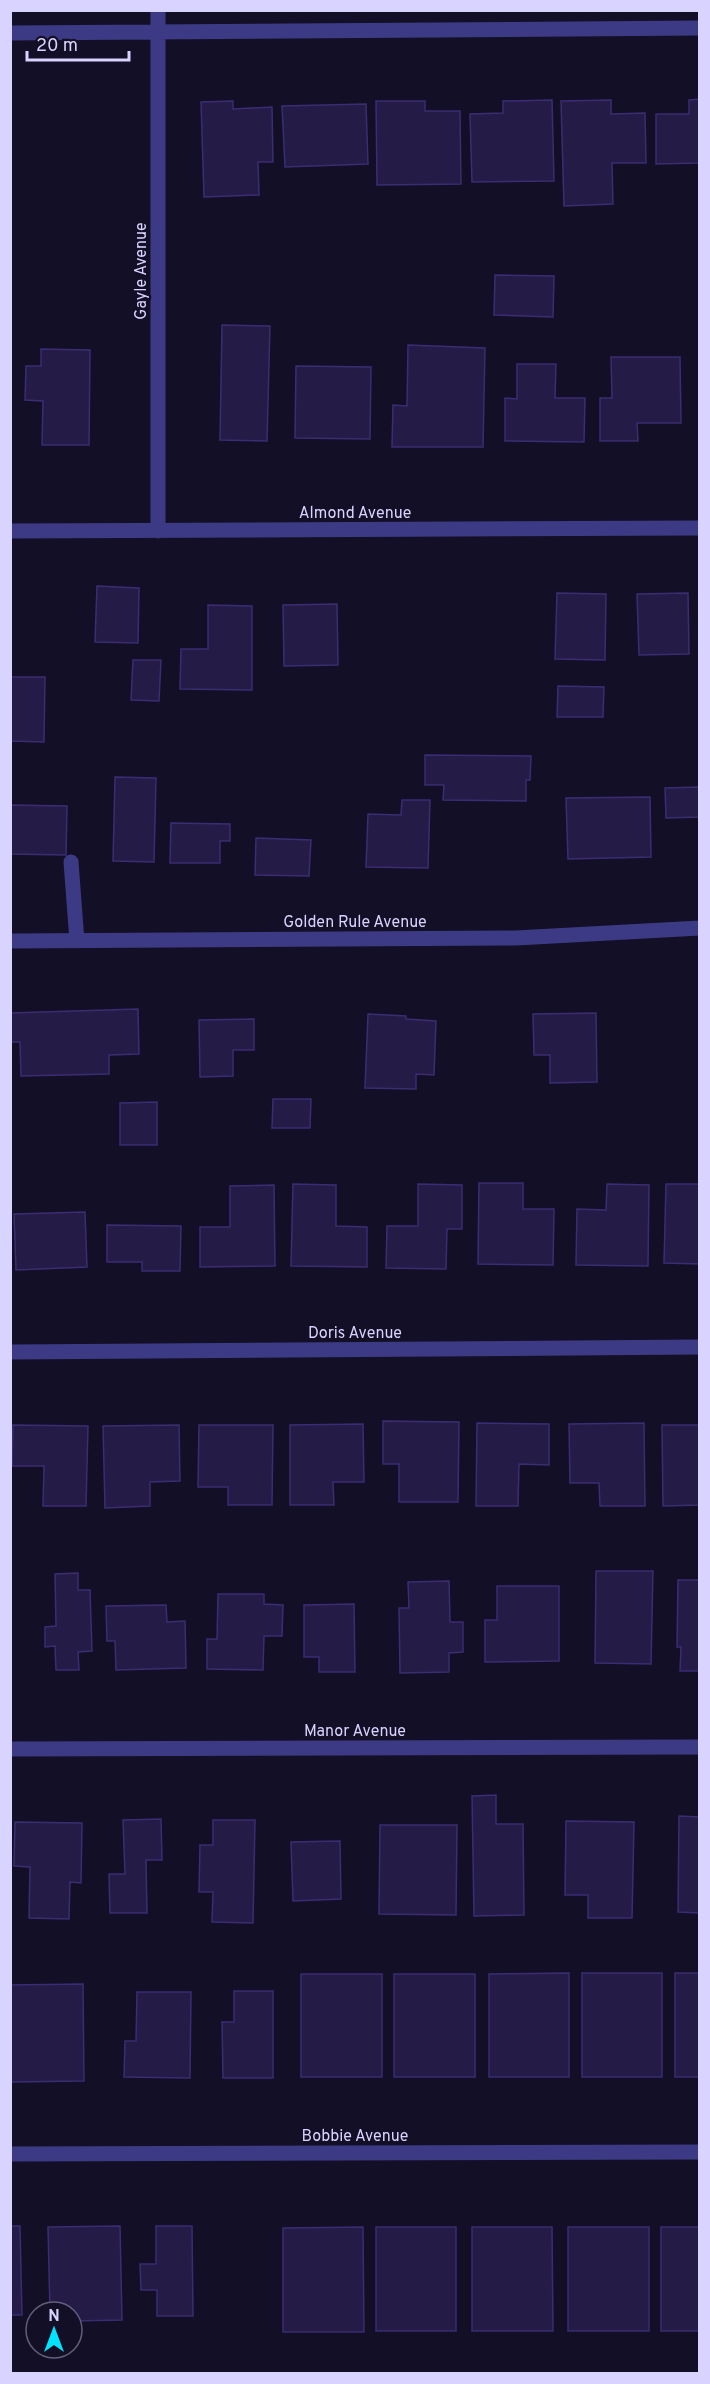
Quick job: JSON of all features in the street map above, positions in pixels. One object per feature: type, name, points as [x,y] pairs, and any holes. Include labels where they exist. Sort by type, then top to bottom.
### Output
[{"type":"street","name":"Gayle Avenue","points":[[158,10],[158,531]]},
{"type":"street","points":[[10,33],[699,28]]},
{"type":"street","name":"Almond Avenue","points":[[10,531],[699,528]]},
{"type":"street","points":[[71,862],[77,940]]},
{"type":"street","name":"Golden Rule Avenue","points":[[10,941],[516,938],[699,928]]},
{"type":"street","name":"Doris Avenue","points":[[10,1352],[699,1347]]},
{"type":"street","name":"Manor Avenue","points":[[10,1749],[699,1747]]},
{"type":"street","name":"Bobbie Avenue","points":[[10,2154],[699,2152]]},
{"type":"building","points":[[700,99],[700,163],[656,164],[656,114],[689,114],[689,100]]},
{"type":"building","points":[[552,100],[554,181],[472,182],[470,114],[503,113],[503,101]]},
{"type":"building","points":[[611,100],[611,114],[645,113],[646,163],[612,163],[613,204],[564,206],[561,101]]},
{"type":"building","points":[[233,101],[233,109],[272,107],[273,162],[258,162],[259,195],[204,197],[201,102]]},
{"type":"building","points":[[376,101],[425,101],[425,111],[460,111],[461,184],[377,185]]},
{"type":"building","points":[[366,104],[368,164],[285,167],[282,106]]},
{"type":"building","points":[[495,275],[554,276],[553,317],[494,315]]},
{"type":"building","points":[[222,325],[270,326],[267,441],[220,440]]},
{"type":"building","points":[[408,345],[485,348],[483,447],[392,447],[393,405],[407,406]]},
{"type":"building","points":[[41,349],[90,350],[89,445],[42,445],[43,401],[25,400],[26,366],[41,366]]},
{"type":"building","points":[[611,357],[680,357],[681,423],[637,423],[638,441],[600,441],[600,398],[612,398]]},
{"type":"building","points":[[517,364],[556,364],[555,398],[585,398],[584,442],[505,441],[505,398],[517,399]]},
{"type":"building","points":[[296,366],[371,367],[370,439],[295,438]]},
{"type":"building","points":[[97,586],[139,588],[138,643],[95,642]]},
{"type":"building","points":[[557,593],[606,594],[605,660],[555,659]]},
{"type":"building","points":[[688,593],[689,654],[639,655],[637,594]]},
{"type":"building","points":[[337,604],[338,665],[284,666],[283,605]]},
{"type":"building","points":[[208,605],[252,606],[252,690],[180,689],[181,649],[208,649]]},
{"type":"building","points":[[133,660],[161,660],[159,701],[131,700]]},
{"type":"building","points":[[10,677],[45,677],[44,742],[10,741]]},
{"type":"building","points":[[558,686],[604,687],[603,717],[557,717]]},
{"type":"building","points":[[425,755],[531,756],[530,780],[526,780],[526,801],[443,800],[444,785],[425,785]]},
{"type":"building","points":[[115,777],[156,778],[154,862],[113,861]]},
{"type":"building","points":[[699,787],[699,817],[666,818],[665,788]]},
{"type":"building","points":[[650,797],[651,857],[568,859],[566,798]]},
{"type":"building","points":[[402,800],[430,800],[428,868],[366,867],[368,814],[401,815]]},
{"type":"building","points":[[10,805],[67,806],[66,855],[10,854]]},
{"type":"building","points":[[171,823],[230,824],[230,841],[220,841],[220,863],[170,863]]},
{"type":"building","points":[[256,838],[311,840],[309,876],[255,875]]},
{"type":"building","points":[[138,1009],[139,1054],[109,1055],[109,1074],[21,1076],[20,1042],[10,1042],[10,1013]]},
{"type":"building","points":[[596,1013],[597,1082],[550,1083],[550,1055],[534,1055],[533,1014]]},
{"type":"building","points":[[368,1014],[406,1016],[406,1019],[436,1021],[434,1075],[416,1074],[416,1089],[365,1088]]},
{"type":"building","points":[[254,1019],[254,1050],[233,1050],[233,1076],[200,1077],[199,1020]]},
{"type":"building","points":[[273,1099],[311,1099],[310,1128],[272,1128]]},
{"type":"building","points":[[157,1102],[157,1145],[120,1145],[120,1103]]},
{"type":"building","points":[[479,1183],[523,1183],[523,1209],[554,1209],[553,1265],[478,1264]]},
{"type":"building","points":[[293,1184],[336,1185],[336,1226],[367,1227],[367,1267],[291,1266]]},
{"type":"building","points":[[418,1184],[462,1185],[462,1229],[447,1229],[446,1269],[386,1268],[387,1226],[418,1226]]},
{"type":"building","points":[[607,1184],[649,1185],[648,1266],[576,1265],[577,1209],[606,1210]]},
{"type":"building","points":[[666,1184],[700,1184],[700,1264],[664,1263]]},
{"type":"building","points":[[274,1185],[275,1266],[200,1267],[200,1227],[230,1227],[230,1186]]},
{"type":"building","points":[[85,1212],[87,1267],[16,1270],[14,1214]]},
{"type":"building","points":[[107,1225],[181,1226],[180,1271],[142,1271],[142,1262],[107,1262]]},
{"type":"building","points":[[383,1421],[459,1422],[458,1502],[399,1502],[399,1464],[383,1464]]},
{"type":"building","points":[[477,1423],[549,1424],[549,1465],[519,1464],[518,1506],[476,1506]]},
{"type":"building","points":[[644,1423],[645,1506],[600,1506],[599,1483],[570,1483],[569,1424]]},
{"type":"building","points":[[363,1424],[364,1482],[333,1482],[334,1505],[290,1505],[290,1425]]},
{"type":"building","points":[[13,1425],[88,1426],[86,1506],[43,1506],[44,1466],[12,1466]]},
{"type":"building","points":[[179,1425],[180,1481],[150,1482],[150,1506],[105,1508],[103,1426]]},
{"type":"building","points":[[199,1425],[273,1425],[272,1505],[228,1505],[228,1487],[198,1487]]},
{"type":"building","points":[[662,1425],[700,1425],[700,1505],[663,1506]]},
{"type":"building","points":[[596,1571],[653,1571],[651,1664],[595,1663]]},
{"type":"building","points":[[78,1573],[78,1590],[90,1590],[92,1651],[78,1652],[79,1670],[56,1670],[55,1646],[45,1647],[45,1627],[56,1626],[55,1574]]},
{"type":"building","points":[[678,1580],[700,1580],[700,1671],[680,1671],[681,1647],[677,1647]]},
{"type":"building","points":[[449,1581],[450,1622],[463,1622],[463,1652],[449,1653],[449,1672],[400,1673],[399,1608],[409,1608],[408,1582]]},
{"type":"building","points":[[497,1586],[559,1586],[559,1661],[485,1662],[485,1620],[497,1620]]},
{"type":"building","points":[[218,1594],[264,1594],[264,1604],[283,1605],[282,1636],[264,1636],[263,1670],[207,1669],[207,1639],[217,1639]]},
{"type":"building","points":[[354,1604],[355,1672],[319,1672],[319,1657],[304,1657],[304,1605]]},
{"type":"building","points":[[166,1605],[167,1622],[185,1621],[186,1668],[116,1670],[115,1641],[107,1641],[106,1606]]},
{"type":"building","points":[[496,1795],[496,1824],[523,1824],[524,1915],[474,1916],[472,1796]]},
{"type":"building","points":[[679,1816],[700,1817],[700,1913],[678,1912]]},
{"type":"building","points":[[161,1819],[162,1860],[146,1860],[147,1913],[110,1913],[109,1874],[125,1874],[123,1820]]},
{"type":"building","points":[[213,1820],[255,1820],[253,1923],[212,1922],[213,1892],[199,1892],[200,1845],[213,1845]]},
{"type":"building","points":[[566,1821],[634,1822],[632,1918],[588,1918],[588,1895],[565,1895]]},
{"type":"building","points":[[15,1822],[82,1823],[81,1883],[70,1882],[69,1919],[29,1918],[30,1867],[14,1866]]},
{"type":"building","points":[[380,1825],[457,1825],[456,1915],[379,1914]]},
{"type":"building","points":[[340,1841],[341,1899],[293,1901],[291,1842]]},
{"type":"building","points":[[569,1973],[569,2077],[489,2077],[489,1974]]},
{"type":"building","points":[[582,1973],[662,1973],[662,2077],[582,2077]]},
{"type":"building","points":[[675,1973],[700,1973],[700,2077],[675,2077]]},
{"type":"building","points":[[301,1974],[382,1974],[382,2077],[301,2077]]},
{"type":"building","points":[[394,1974],[475,1974],[475,2077],[394,2077]]},
{"type":"building","points":[[83,1984],[84,2081],[10,2082],[10,1985]]},
{"type":"building","points":[[234,1991],[273,1991],[273,2078],[223,2078],[222,2022],[234,2022]]},
{"type":"building","points":[[137,1992],[191,1992],[190,2078],[124,2077],[125,2041],[136,2041]]},
{"type":"building","points":[[10,2226],[20,2226],[22,2315],[10,2315]]},
{"type":"building","points":[[120,2226],[122,2320],[84,2321],[84,2300],[50,2300],[48,2227]]},
{"type":"building","points":[[156,2226],[192,2226],[193,2316],[157,2316],[157,2290],[141,2290],[140,2264],[156,2264]]},
{"type":"building","points":[[363,2227],[364,2332],[283,2332],[283,2228]]},
{"type":"building","points":[[376,2227],[456,2227],[456,2331],[376,2331]]},
{"type":"building","points":[[472,2227],[552,2227],[553,2331],[472,2331]]},
{"type":"building","points":[[568,2227],[649,2227],[649,2331],[568,2331]]},
{"type":"building","points":[[661,2227],[700,2227],[700,2331],[661,2331]]}]
